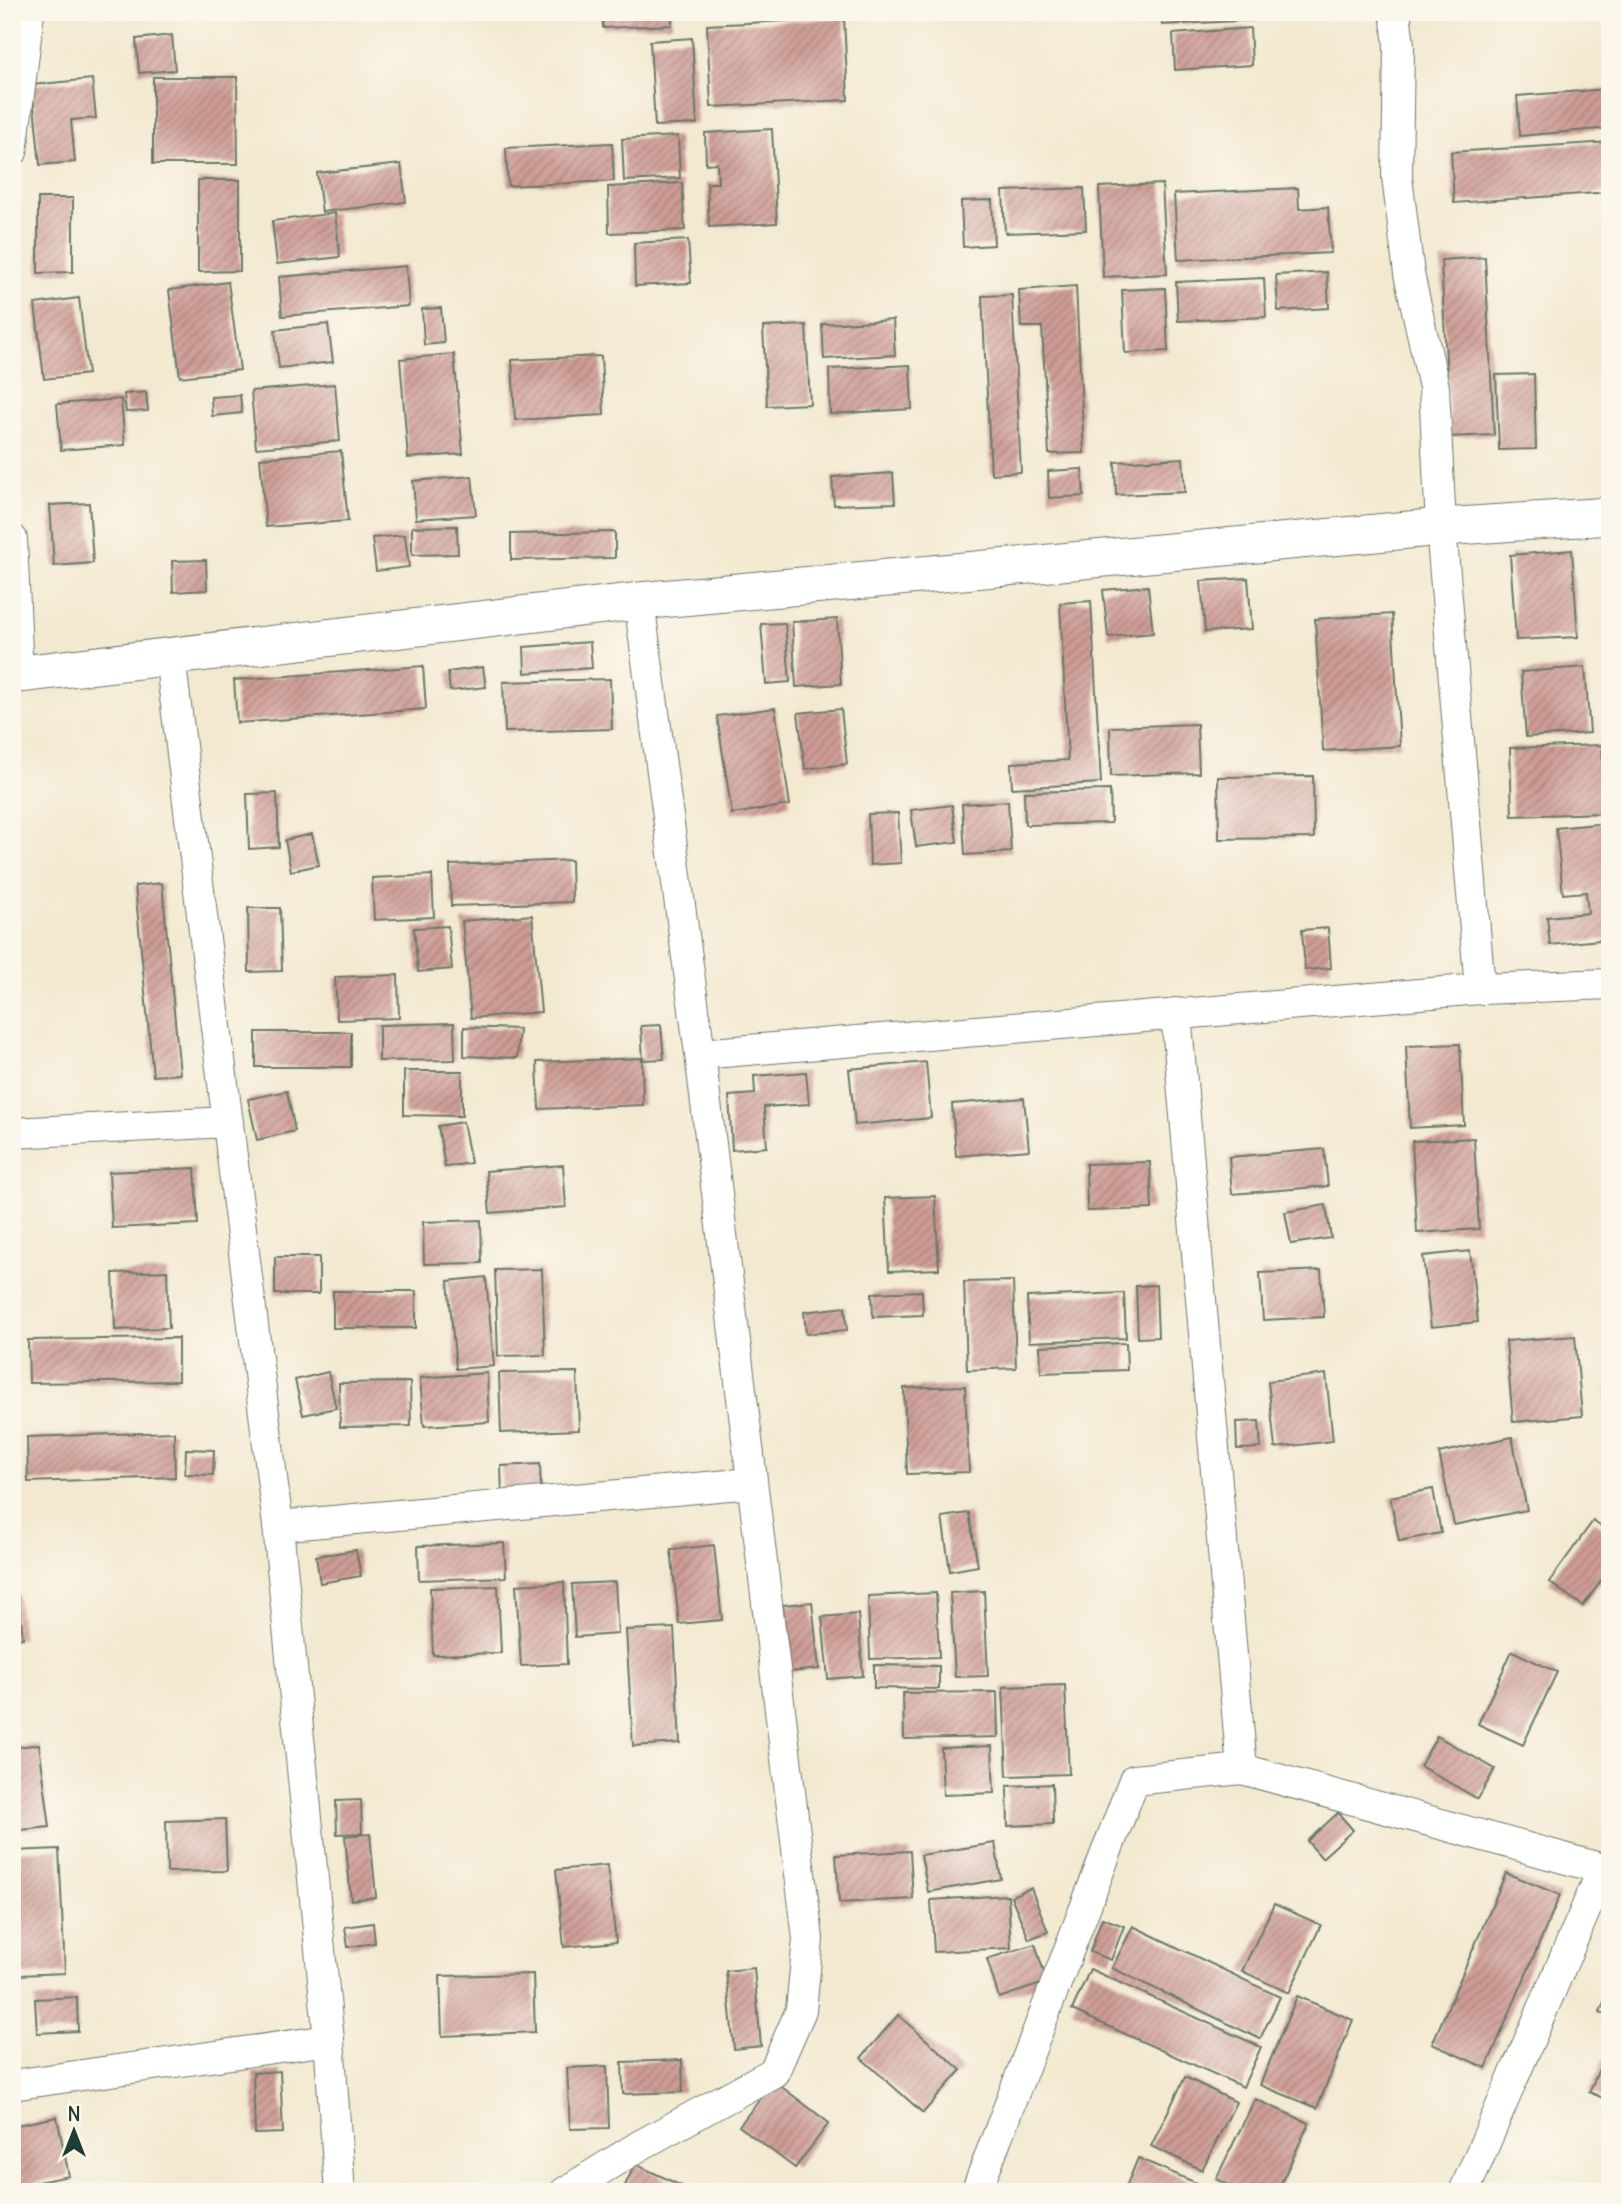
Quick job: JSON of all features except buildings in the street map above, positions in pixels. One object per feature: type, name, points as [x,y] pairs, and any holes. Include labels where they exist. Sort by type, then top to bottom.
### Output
[{"type":"street","points":[[12,152],[29,12]]},
{"type":"street","points":[[1395,12],[1399,45],[1397,177],[1409,274],[1434,387],[1441,527],[1480,989]]},
{"type":"street","points":[[12,539],[15,675],[639,601],[1441,527],[1610,516]]},
{"type":"street","points":[[565,2192],[639,2146],[774,2072],[802,2010],[808,1939],[700,1054],[639,601]]},
{"type":"street","points":[[170,657],[278,1526],[329,2040],[340,2192]]},
{"type":"street","points":[[700,1054],[1480,989],[1610,984]]},
{"type":"street","points":[[1176,1013],[1242,1769]]},
{"type":"street","points":[[12,1133],[228,1122]]},
{"type":"street","points":[[278,1526],[751,1483]]},
{"type":"street","points":[[976,2192],[1134,1780],[1242,1769],[1603,1869],[1599,1907],[1464,2192]]},
{"type":"street","points":[[12,2085],[329,2040]]}]
